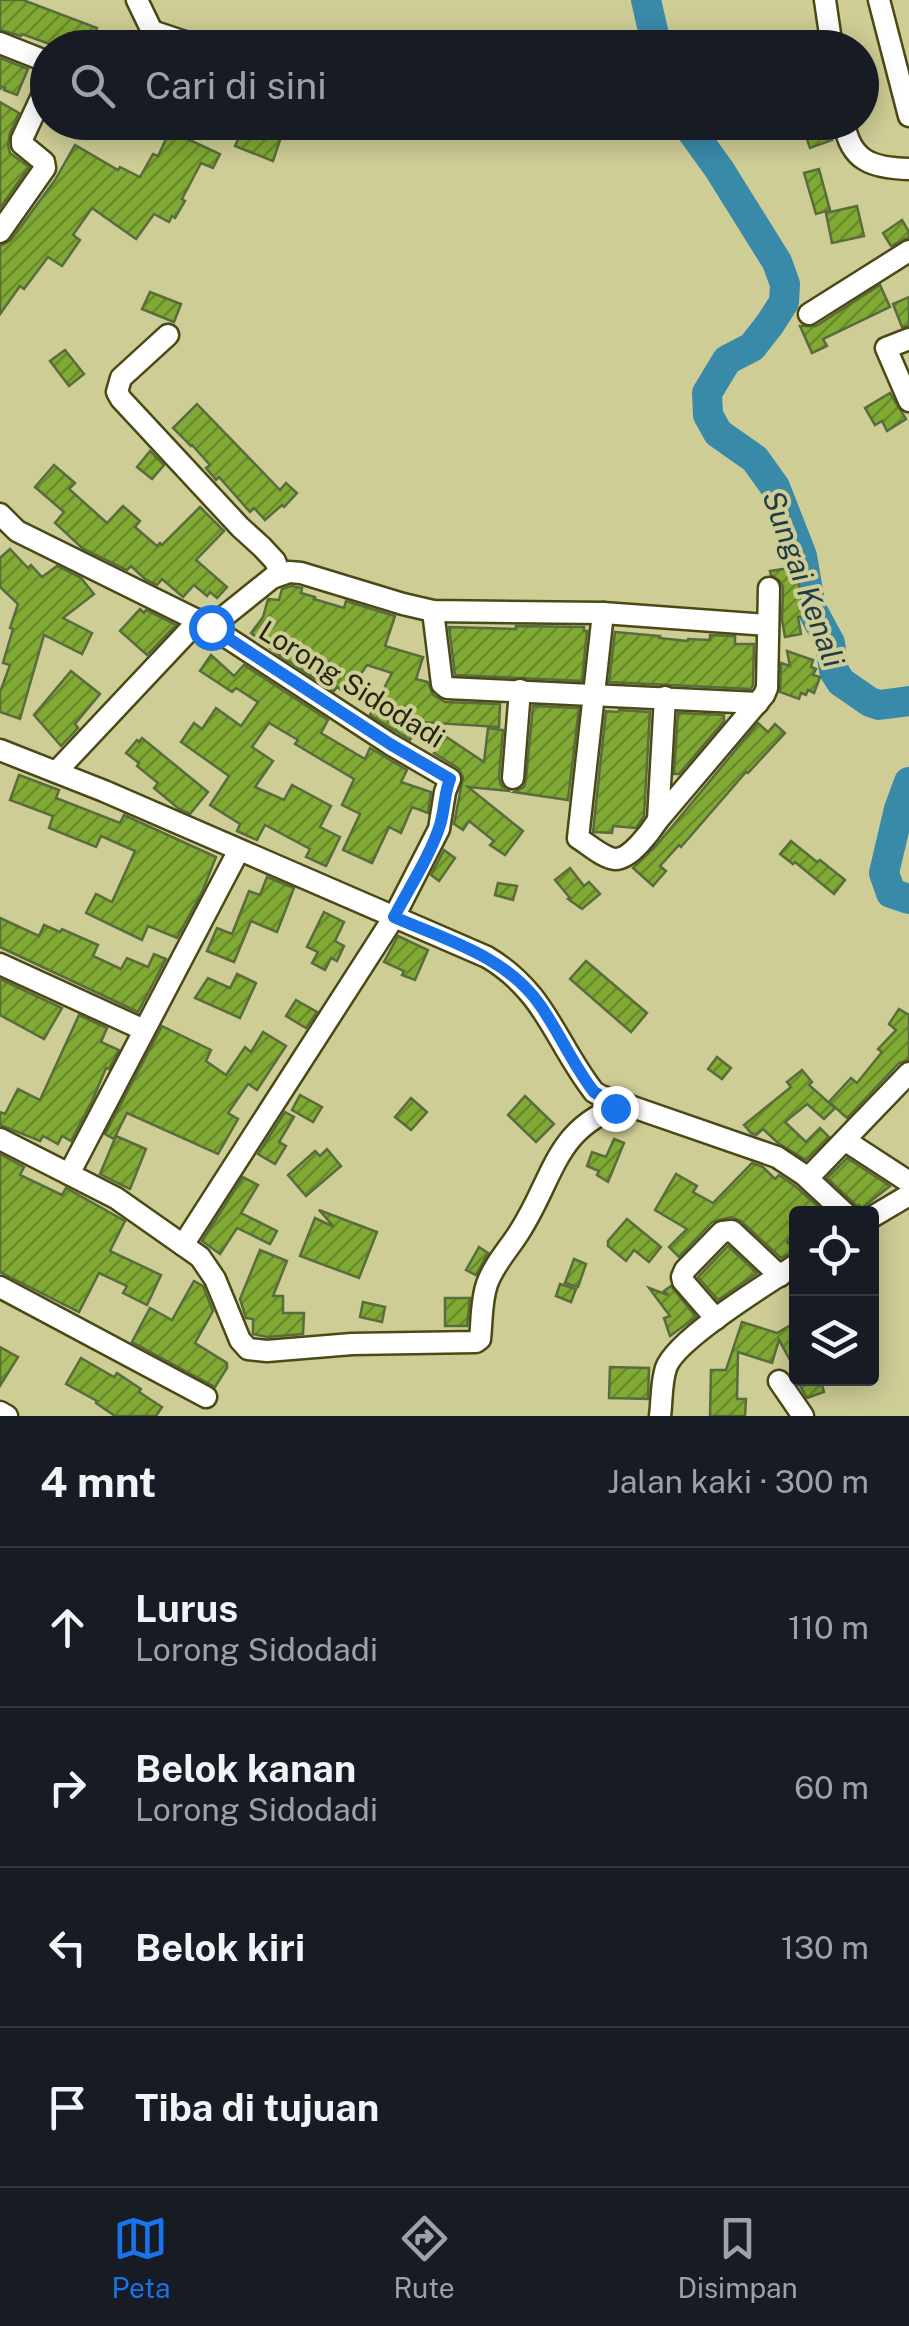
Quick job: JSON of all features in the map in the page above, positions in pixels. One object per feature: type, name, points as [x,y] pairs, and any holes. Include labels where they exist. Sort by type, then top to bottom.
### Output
[{"type":"street","points":[[137,0],[149,30]]},
{"type":"street","points":[[826,0],[830,30]]},
{"type":"street","points":[[880,0],[909,116]]},
{"type":"street","points":[[0,43],[30,55]]},
{"type":"street","points":[[0,232],[45,168],[44,162],[22,144],[30,122]]},
{"type":"street","points":[[847,140],[860,157],[879,166],[909,169]]},
{"type":"street","points":[[809,314],[909,251]]},
{"type":"street","points":[[168,335],[121,378],[117,392],[120,400],[262,546],[280,574]]},
{"type":"street","points":[[909,339],[886,348],[909,401]]},
{"type":"street","points":[[0,514],[17,532],[205,623]]},
{"type":"street","points":[[56,772],[205,623],[280,574],[301,573],[432,610],[603,613],[768,625]]},
{"type":"street","points":[[603,613],[578,838],[610,858],[623,858],[650,832],[767,688],[768,588]]},
{"type":"street","points":[[432,610],[444,687],[758,703]]},
{"type":"street","name":"Lorong Sidodadi","points":[[205,623],[450,779],[440,829],[394,917]]},
{"type":"street","points":[[513,778],[520,690]]},
{"type":"street","points":[[658,820],[664,698]]},
{"type":"street","points":[[0,750],[488,957],[520,980],[540,1004],[594,1092],[777,1157],[808,1178],[838,1206]]},
{"type":"street","points":[[0,771],[14,765],[34,764]]},
{"type":"street","points":[[69,1174],[238,850]]},
{"type":"street","points":[[184,1245],[394,917]]},
{"type":"street","points":[[0,964],[144,1030]]},
{"type":"street","points":[[808,1178],[909,1073]]},
{"type":"street","points":[[0,1139],[116,1198],[200,1257],[208,1266],[240,1340],[254,1351],[352,1344],[476,1342],[480,1339],[488,1280],[520,1232],[557,1156],[590,1120],[626,1104]]},
{"type":"street","points":[[846,1140],[909,1182]]},
{"type":"street","points":[[879,1213],[909,1196]]},
{"type":"street","points":[[660,1416],[664,1373],[675,1353],[716,1319],[788,1270],[732,1231],[722,1232],[682,1277],[716,1319]]},
{"type":"street","points":[[0,1287],[206,1397]]},
{"type":"street","points":[[779,1381],[803,1416]]},
{"type":"street","points":[[0,1412],[7,1416]]},
{"type":"building","points":[[0,0],[23,0],[97,28],[30,30],[30,37],[0,30]]},
{"type":"building","points":[[0,58],[28,69],[17,95],[0,89]]},
{"type":"building","points":[[0,102],[19,113],[8,145],[10,153],[29,167],[0,208]]},
{"type":"building","points":[[166,140],[190,140],[220,154],[213,168],[201,163],[175,218],[172,216],[169,222],[154,214],[136,239],[92,208],[73,235],[80,240],[62,266],[48,257],[0,314],[0,246],[11,240],[75,145],[118,170],[120,167],[140,177],[153,154],[158,156]]},
{"type":"building","points":[[238,140],[280,140],[273,161],[235,146]]},
{"type":"building","points":[[807,140],[832,140],[810,148]]},
{"type":"building","points":[[819,169],[830,210],[816,214],[804,173]]},
{"type":"building","points":[[857,206],[864,236],[832,243],[826,213]]},
{"type":"building","points":[[902,220],[909,237],[891,246],[883,233]]},
{"type":"building","points":[[880,285],[890,307],[823,339],[827,346],[812,353],[800,326],[816,326]]},
{"type":"building","points":[[150,292],[181,304],[174,322],[142,309]]},
{"type":"building","points":[[909,297],[909,326],[902,327],[893,304]]},
{"type":"building","points":[[65,350],[84,374],[69,386],[50,361]]},
{"type":"building","points":[[890,393],[906,419],[887,431],[882,421],[875,425],[865,408]]},
{"type":"building","points":[[197,404],[280,490],[286,483],[297,493],[284,507],[265,520],[254,508],[250,512],[219,477],[216,480],[206,468],[210,465],[173,428]]},
{"type":"building","points":[[150,451],[164,465],[152,479],[137,467]]},
{"type":"building","points":[[54,465],[75,483],[69,489],[107,523],[123,506],[140,521],[135,527],[157,546],[200,507],[224,531],[196,560],[227,587],[217,598],[210,592],[207,596],[194,585],[183,597],[162,579],[157,585],[131,566],[127,570],[82,548],[55,523],[64,512],[35,487]]},
{"type":"building","points":[[10,549],[42,577],[57,566],[81,578],[94,594],[63,618],[92,633],[82,654],[44,635],[20,719],[0,712],[0,692],[10,665],[3,663],[18,604],[0,587],[0,558]]},
{"type":"building","points":[[796,567],[804,616],[798,617],[801,634],[785,637],[783,587],[770,571]]},
{"type":"building","points":[[302,588],[301,593],[314,599],[344,608],[346,601],[395,616],[385,646],[423,657],[416,679],[428,682],[433,695],[445,702],[500,704],[499,727],[419,722],[410,740],[370,715],[392,673],[367,665],[347,694],[337,687],[334,691],[279,655],[251,633],[263,617],[268,599],[279,600],[282,589]]},
{"type":"building","points":[[140,609],[176,625],[147,655],[120,631]]},
{"type":"building","points":[[449,627],[584,627],[587,631],[582,681],[455,675]]},
{"type":"building","points":[[615,632],[688,641],[710,640],[710,635],[735,636],[735,644],[754,644],[753,685],[751,689],[609,682]]},
{"type":"building","points":[[787,651],[813,660],[813,675],[820,677],[814,693],[808,690],[799,699],[780,692],[781,663],[790,666]]},
{"type":"building","points":[[211,655],[234,676],[244,665],[328,720],[321,733],[365,759],[370,748],[407,770],[401,782],[431,792],[428,813],[412,807],[401,833],[389,827],[372,863],[343,850],[360,814],[342,805],[354,779],[295,744],[298,740],[269,723],[252,747],[273,761],[255,787],[284,800],[292,785],[331,806],[320,827],[340,837],[326,866],[306,857],[310,849],[265,825],[257,840],[237,831],[240,824],[210,805],[229,776],[181,742],[194,723],[202,729],[216,708],[241,726],[258,702],[236,688],[232,692],[200,671]]},
{"type":"building","points":[[71,671],[100,694],[61,746],[34,715]]},
{"type":"building","points":[[533,706],[579,708],[568,800],[514,792],[524,787],[526,780]]},
{"type":"building","points":[[606,711],[650,712],[644,816],[636,828],[613,826],[612,833],[593,832]]},
{"type":"building","points":[[678,713],[724,715],[724,721],[679,774],[674,774]]},
{"type":"building","points":[[758,723],[768,732],[775,724],[785,733],[660,866],[666,871],[653,886],[633,868],[656,846]]},
{"type":"building","points":[[488,728],[503,730],[499,778],[510,791],[468,787],[523,831],[505,855],[490,845],[494,841],[469,821],[463,830],[454,824],[463,777],[458,768],[434,753],[445,736],[484,762]]},
{"type":"building","points":[[142,738],[208,792],[190,814],[154,788],[158,783],[126,753]]},
{"type":"building","points":[[19,775],[59,790],[56,798],[120,823],[124,815],[216,857],[177,938],[148,926],[142,940],[86,913],[96,894],[112,902],[135,851],[101,836],[96,847],[49,828],[53,816],[10,800]]},
{"type":"building","points":[[791,841],[845,880],[834,894],[780,854]]},
{"type":"building","points":[[444,850],[455,858],[439,881],[431,875]]},
{"type":"building","points":[[570,868],[584,886],[589,882],[600,894],[582,909],[568,899],[555,880]]},
{"type":"building","points":[[267,877],[294,888],[277,932],[251,921],[234,962],[207,951],[217,928],[232,934],[249,891],[260,895]]},
{"type":"building","points":[[498,883],[517,886],[513,900],[495,895]]},
{"type":"building","points":[[324,912],[344,922],[335,941],[344,946],[337,961],[331,958],[325,970],[312,963],[318,952],[307,947]]},
{"type":"building","points":[[0,918],[39,936],[44,925],[60,932],[62,929],[98,945],[93,956],[121,969],[127,958],[148,967],[154,954],[166,959],[138,1012],[0,947]]},
{"type":"building","points":[[398,936],[428,950],[415,980],[384,962]]},
{"type":"building","points":[[586,961],[647,1013],[631,1032],[570,979]]},
{"type":"building","points":[[237,974],[256,983],[240,1018],[195,998],[208,978],[230,988]]},
{"type":"building","points":[[0,979],[62,1008],[44,1039],[0,1015]]},
{"type":"building","points":[[296,1000],[317,1012],[306,1028],[286,1016]]},
{"type":"building","points":[[899,1009],[909,1015],[909,1060],[899,1063],[847,1118],[829,1102],[851,1078],[857,1083],[882,1052],[878,1049],[896,1030],[889,1024]]},
{"type":"building","points":[[79,1015],[107,1028],[101,1042],[119,1050],[109,1069],[106,1068],[71,1141],[62,1136],[58,1144],[43,1136],[40,1141],[0,1125],[0,1112],[5,1114],[18,1089],[40,1100]]},
{"type":"building","points":[[162,1026],[211,1050],[206,1061],[226,1075],[245,1047],[251,1052],[263,1032],[286,1046],[257,1090],[248,1084],[228,1113],[238,1119],[218,1154],[127,1113],[114,1139],[105,1134]]},
{"type":"building","points":[[717,1057],[731,1068],[722,1079],[708,1069]]},
{"type":"building","points":[[802,1070],[812,1082],[809,1085],[835,1108],[824,1119],[807,1104],[785,1122],[806,1142],[820,1128],[829,1137],[806,1160],[763,1129],[756,1135],[744,1125],[791,1087],[787,1082]]},
{"type":"building","points":[[300,1095],[322,1107],[313,1122],[292,1110]]},
{"type":"building","points":[[525,1096],[554,1124],[536,1142],[508,1115]]},
{"type":"building","points":[[411,1098],[427,1112],[411,1130],[395,1117]]},
{"type":"building","points":[[285,1112],[294,1117],[279,1142],[286,1146],[275,1164],[258,1154]]},
{"type":"building","points":[[116,1136],[146,1149],[130,1189],[100,1174]]},
{"type":"building","points":[[614,1139],[624,1143],[608,1182],[597,1175],[599,1171],[587,1166],[592,1152],[606,1157]]},
{"type":"building","points":[[327,1149],[341,1166],[306,1196],[288,1175],[315,1151],[320,1156]]},
{"type":"building","points":[[0,1154],[24,1167],[20,1175],[62,1195],[66,1188],[125,1221],[110,1251],[161,1275],[147,1305],[123,1293],[127,1286],[99,1273],[79,1312],[0,1272]]},
{"type":"building","points":[[847,1158],[890,1186],[865,1206],[857,1206],[827,1178]]},
{"type":"building","points":[[752,1163],[775,1179],[779,1175],[818,1206],[789,1206],[789,1254],[781,1258],[741,1221],[731,1217],[712,1222],[679,1257],[669,1247],[687,1229],[655,1210],[676,1174],[697,1186],[693,1192],[713,1203]]},
{"type":"building","points":[[243,1177],[258,1185],[241,1213],[277,1231],[270,1244],[237,1228],[220,1254],[202,1241]]},
{"type":"building","points":[[319,1210],[377,1232],[359,1278],[300,1256],[315,1218],[334,1227]]},
{"type":"building","points":[[627,1219],[661,1247],[649,1262],[634,1250],[626,1261],[608,1246]]},
{"type":"building","points":[[728,1246],[757,1273],[718,1300],[698,1277]]},
{"type":"building","points":[[479,1247],[488,1253],[476,1275],[466,1270]]},
{"type":"building","points":[[260,1250],[287,1261],[273,1296],[283,1296],[283,1313],[304,1313],[303,1334],[253,1334],[253,1319],[246,1318],[240,1299]]},
{"type":"building","points":[[574,1259],[586,1264],[578,1287],[565,1283]]},
{"type":"building","points":[[194,1281],[203,1286],[213,1311],[195,1343],[227,1363],[215,1387],[132,1342],[150,1308],[172,1320]]},
{"type":"building","points":[[560,1284],[576,1289],[571,1302],[556,1296]]},
{"type":"building","points":[[671,1286],[696,1317],[670,1336],[664,1318],[670,1316],[649,1288],[668,1295],[664,1291]]},
{"type":"building","points":[[445,1298],[470,1298],[467,1326],[445,1326]]},
{"type":"building","points":[[363,1302],[385,1307],[382,1322],[360,1317]]},
{"type":"building","points":[[742,1322],[777,1333],[789,1326],[789,1358],[779,1340],[772,1363],[738,1352],[737,1399],[746,1399],[745,1416],[710,1416],[711,1370],[726,1370]]},
{"type":"building","points":[[0,1347],[18,1357],[0,1386]]},
{"type":"building","points":[[81,1358],[114,1377],[117,1373],[141,1389],[139,1392],[162,1407],[156,1416],[115,1416],[66,1384]]},
{"type":"building","points":[[610,1367],[649,1368],[648,1399],[609,1398]]},
{"type":"building","points":[[800,1386],[822,1386],[824,1392],[807,1398]]},
{"type":"waterway","name":"Sungai Kenali","points":[[646,0],[653,30]]},
{"type":"waterway","name":"Sungai Kenali","points":[[698,140],[777,262],[785,284],[784,302],[770,324],[752,347],[727,360],[707,393],[708,415],[718,433],[755,459],[775,487],[802,556],[811,608],[830,643],[834,671],[841,682],[879,705],[909,701]]},
{"type":"waterway","name":"Sungai Kenali","points":[[909,782],[884,873],[891,893],[909,899]]},
{"type":"route","points":[[211,627],[450,779],[440,829],[394,917],[488,957],[520,980],[540,1004],[590,1088],[626,1104],[615,1108]]}]
